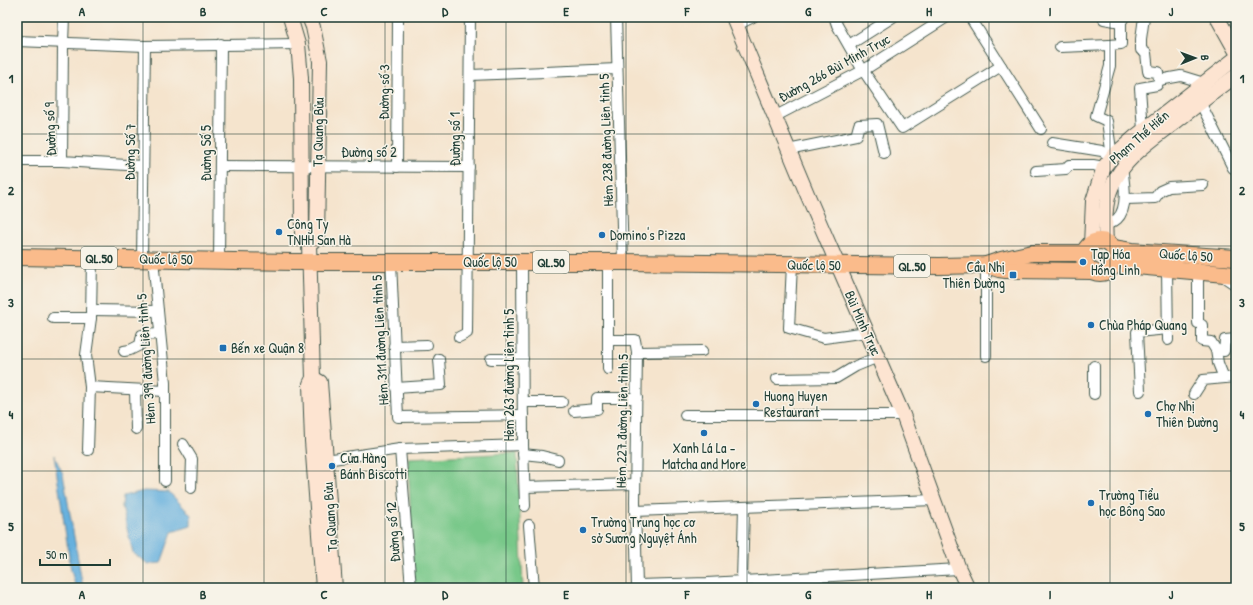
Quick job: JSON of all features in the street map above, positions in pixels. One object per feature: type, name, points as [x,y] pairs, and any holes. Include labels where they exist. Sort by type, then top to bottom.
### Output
[{"type":"main road","name":"Quốc lộ 50","points":[[1104,252],[1139,268],[1198,271],[1236,275]]},
{"type":"main road","name":"QL.50","points":[[1091,271],[1096,273],[1104,273],[1111,268],[1104,252]]},
{"type":"main road","points":[[1091,271],[1085,263],[1104,252]]},
{"type":"main road","name":"Quốc lộ 50","points":[[986,265],[1032,253],[1131,252],[1236,258]]},
{"type":"main road","name":"Quốc lộ 50","points":[[17,257],[294,262],[615,262],[986,265],[1006,270],[1091,271]]},
{"type":"street","name":"Đường số 9","points":[[64,17],[62,161],[143,166]]},
{"type":"street","name":"Tạ Quang Bửu","points":[[290,17],[298,44],[301,78],[302,234],[309,244],[313,378],[310,384],[312,441],[323,588]]},
{"type":"street","name":"Tạ Quang Bửu","points":[[309,17],[313,27],[320,61],[317,166],[317,238],[309,244]]},
{"type":"street","name":"Đường số 3","points":[[397,166],[398,17]]},
{"type":"street","name":"Đường số 1","points":[[459,337],[467,333],[470,17]]},
{"type":"street","name":"Hẻm 238 đường Liên tỉnh 5","points":[[615,262],[618,70],[616,17]]},
{"type":"street","points":[[735,21],[752,17]]},
{"type":"street","name":"Đường 266 Bùi Minh Trực","points":[[849,46],[893,17]]},
{"type":"street","name":"Đường 266 Bùi Minh Trực","points":[[774,116],[864,70],[947,17]]},
{"type":"street","points":[[970,17],[1041,129]]},
{"type":"street","points":[[1060,47],[1110,46],[1121,44],[1122,19],[1104,19],[1104,17]]},
{"type":"street","points":[[1141,137],[1140,88],[1157,85],[1159,80],[1158,72],[1148,71],[1146,53],[1141,50],[1144,17]]},
{"type":"street","points":[[835,19],[849,46],[902,128],[1002,66]]},
{"type":"street","name":"Bùi Minh Trực","points":[[735,21],[788,150],[903,415],[968,588]]},
{"type":"street","points":[[1226,25],[1236,51]]},
{"type":"street","points":[[17,41],[145,46],[298,44]]},
{"type":"street","name":"Đường Số 5","points":[[219,261],[221,44]]},
{"type":"street","name":"Đường Số 7","points":[[145,46],[143,166],[147,259]]},
{"type":"street","points":[[1108,162],[1107,121],[1096,116],[1110,66],[1110,46]]},
{"type":"street","name":"Phạm Thế Hiển","points":[[1104,252],[1094,201],[1108,162],[1141,137],[1204,82],[1236,58]]},
{"type":"street","points":[[470,75],[618,70]]},
{"type":"street","points":[[1159,80],[1181,76],[1204,82]]},
{"type":"street","name":"Phạm Thế Hiển","points":[[1104,252],[1108,198],[1116,176],[1141,137],[1200,102],[1236,76]]},
{"type":"street","points":[[1200,102],[1233,168]]},
{"type":"street","points":[[788,150],[856,136],[859,125],[877,124],[884,153]]},
{"type":"street","points":[[1052,143],[1102,151],[1108,162]]},
{"type":"street","points":[[17,161],[62,161]]},
{"type":"street","points":[[1036,171],[1066,168],[1068,165],[1092,165],[1108,162]]},
{"type":"street","name":"Đường số 2","points":[[220,166],[469,167]]},
{"type":"street","points":[[1106,225],[1118,219],[1126,199],[1122,167]]},
{"type":"street","points":[[1126,199],[1155,198],[1160,191],[1168,188],[1204,185]]},
{"type":"street","points":[[88,450],[90,387],[86,355],[91,314],[92,258]]},
{"type":"street","name":"Hẻm 399 đường Liên tỉnh 5","points":[[147,259],[158,311],[165,391],[165,481]]},
{"type":"street","name":"Hẻm 311 đường Liên tỉnh 5","points":[[391,262],[398,417],[523,415]]},
{"type":"street","name":"Hẻm 263 đường Liên tỉnh 5","points":[[522,262],[523,450],[526,506]]},
{"type":"street","name":"Hẻm 227 đường Liên tỉnh 5","points":[[615,262],[608,340],[635,340],[638,352],[635,484],[637,587]]},
{"type":"street","points":[[792,264],[789,328],[824,338],[867,332]]},
{"type":"street","points":[[986,265],[986,356]]},
{"type":"street","points":[[1167,269],[1168,340]]},
{"type":"street","points":[[1198,271],[1198,323],[1202,324],[1202,341],[1210,342],[1216,350],[1218,363],[1224,378]]},
{"type":"street","points":[[1216,273],[1236,284]]},
{"type":"street","points":[[53,318],[91,314],[158,311]]},
{"type":"street","points":[[1140,391],[1138,332],[1168,329]]},
{"type":"street","points":[[124,351],[140,345],[142,335],[160,334]]},
{"type":"street","points":[[1216,350],[1224,350],[1225,340],[1236,339]]},
{"type":"street","points":[[608,340],[608,369]]},
{"type":"street","points":[[394,346],[427,345]]},
{"type":"street","points":[[638,352],[702,351]]},
{"type":"street","points":[[778,379],[836,378],[856,366],[878,357]]},
{"type":"street","points":[[396,388],[441,385],[439,359]]},
{"type":"street","points":[[491,359],[523,359]]},
{"type":"street","points":[[1094,366],[1094,394]]},
{"type":"street","points":[[1194,394],[1203,380],[1236,377]]},
{"type":"street","name":"Tạ Quang Bửu","points":[[313,378],[320,382],[335,588]]},
{"type":"street","points":[[90,387],[165,391]]},
{"type":"street","points":[[135,390],[136,429]]},
{"type":"street","points":[[574,412],[597,409],[597,398],[637,398]]},
{"type":"street","points":[[523,402],[562,402]]},
{"type":"street","points":[[685,415],[903,415]]},
{"type":"street","points":[[183,444],[192,459],[191,488]]},
{"type":"street","points":[[326,460],[400,449],[523,450],[558,460]]},
{"type":"street","name":"Đường số 12","points":[[400,449],[411,588]]},
{"type":"street","points":[[525,487],[635,484]]},
{"type":"street","points":[[635,511],[934,500]]},
{"type":"street","points":[[742,581],[744,507]]},
{"type":"street","points":[[529,525],[534,588]]},
{"type":"street","points":[[637,587],[707,585],[742,581],[960,569]]},
{"type":"green space","points":[[517,453],[523,588],[414,588],[408,458]]},
{"type":"water","points":[[54,455],[63,474],[83,588],[76,588],[71,570]]},
{"type":"water","points":[[144,491],[169,492],[191,515],[191,526],[172,532],[161,563],[148,564],[133,553],[122,507],[123,496]]},
{"type":"place","name":"Công Ty TNHH San Hà","points":[[279,232]]},
{"type":"place","name":"Domino's Pizza","points":[[602,235]]},
{"type":"place","name":"Tạp Hóa Hồng Linh","points":[[1083,262]]},
{"type":"place","name":"Cầu Nhị Thiên Đường","points":[[1013,275]]},
{"type":"place","name":"Chùa Pháp Quang","points":[[1091,325]]},
{"type":"place","name":"Bến xe Quận 8","points":[[223,348]]},
{"type":"place","name":"Huong Huyen Restaurant","points":[[756,404]]},
{"type":"place","name":"Chợ Nhị Thiên Đường","points":[[1148,414]]},
{"type":"place","name":"Xanh Lá La - Matcha and More","points":[[704,433]]},
{"type":"place","name":"Cửa Hàng Bánh Biscotti","points":[[332,466]]},
{"type":"place","name":"Trường Tiểu học Bông Sao","points":[[1091,503]]},
{"type":"place","name":"Trường Trung học cơ sở Sương Nguyệt Ánh","points":[[583,530]]}]
